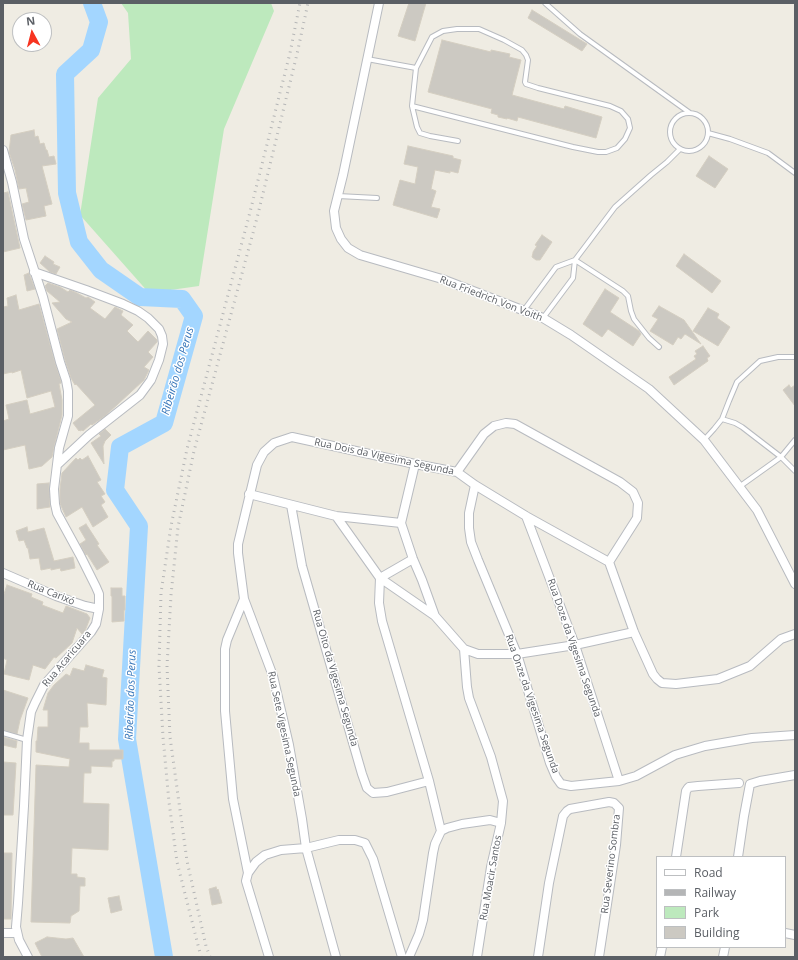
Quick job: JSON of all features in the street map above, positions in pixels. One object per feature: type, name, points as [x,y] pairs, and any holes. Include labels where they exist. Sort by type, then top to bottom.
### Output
[{"type":"street","name":"Rua Friedrich Von Voith","points":[[379,3],[344,175],[334,211],[336,228],[348,248],[360,255],[442,280],[543,318],[571,335],[649,389],[704,440],[757,510],[795,584]]},
{"type":"street","name":"Rua Acaricuara","points":[[3,150],[12,182],[22,230],[43,297],[68,391],[68,416],[59,448],[54,489],[57,514],[80,555],[99,594],[99,609],[96,624],[91,632],[44,685],[34,703],[31,712],[27,740],[16,927],[19,940],[28,957]]},
{"type":"street","points":[[3,184],[12,182]]},
{"type":"street","points":[[34,272],[138,311],[159,329],[162,336],[163,344],[159,360],[151,380],[140,395],[89,436],[58,464]]},
{"type":"street","points":[[458,472],[484,434],[494,426],[506,423],[515,424],[620,482],[633,492],[638,503],[637,518],[609,562],[634,632],[653,674],[662,682],[676,684],[718,679],[750,666],[781,639],[795,634]]},
{"type":"street","name":"Rua Dois da Vigesima Segunda","points":[[244,599],[238,544],[257,465],[264,452],[274,443],[292,437],[458,472],[475,485],[526,516],[609,562]]},
{"type":"street","points":[[415,464],[401,524],[435,616]]},
{"type":"street","name":"Rua Onze da Vigesima Segunda","points":[[475,485],[469,513],[471,542],[517,654],[550,763],[561,784],[571,786],[619,781],[636,776],[675,755],[705,746],[752,738],[795,735]]},
{"type":"street","points":[[249,494],[336,516],[401,524]]},
{"type":"street","name":"Rua Oito da Vigesima Segunda","points":[[291,504],[302,566],[367,788],[373,793],[387,792],[428,781]]},
{"type":"street","points":[[336,516],[380,578],[435,616],[464,649],[478,654],[517,654],[575,645],[634,632]]},
{"type":"street","name":"Rua Doze da Vigesima Segunda","points":[[526,516],[575,645],[619,781]]},
{"type":"street","points":[[380,578],[413,559]]},
{"type":"street","name":"Rua Carixó","points":[[3,573],[56,596],[99,609]]},
{"type":"street","points":[[380,578],[379,603],[382,621],[428,781],[441,832],[433,852],[423,920],[409,957]]},
{"type":"street","points":[[244,599],[227,640],[225,649],[225,711],[233,799],[248,873]]},
{"type":"street","name":"Rua Sete Vigesima Segunda","points":[[244,599],[273,676],[289,745],[306,848],[336,957]]},
{"type":"street","points":[[464,649],[467,687],[491,757],[503,801],[501,823]]},
{"type":"street","points":[[738,856],[750,784],[795,775]]},
{"type":"street","points":[[676,856],[686,791],[688,788],[739,783]]},
{"type":"street","name":"Rua Severino Sombra","points":[[538,957],[548,883],[563,816],[570,809],[609,802],[614,803],[619,808],[616,845],[599,957]]},
{"type":"street","name":"Rua Moacir Santos","points":[[441,832],[453,826],[483,821],[493,820],[501,823],[491,867],[477,957]]},
{"type":"street","points":[[269,957],[246,881],[248,873],[256,862],[265,855],[281,850],[306,848],[339,840],[355,840],[365,844],[373,859],[402,957]]},
{"type":"street","points":[[3,933],[17,933]]},
{"type":"lane","points":[[545,3],[580,34],[690,113],[698,115],[704,119],[708,133],[706,140],[695,150],[687,151],[680,149],[674,144],[670,138],[670,130],[676,117],[690,113]]},
{"type":"lane","points":[[412,106],[598,152],[606,152],[617,148],[625,139],[630,128],[628,119],[621,111],[610,106],[526,84],[528,60],[522,50],[504,40],[478,29],[457,28],[443,31],[432,37],[416,68],[412,106],[420,133],[458,141]]},
{"type":"lane","points":[[367,59],[416,68]]},
{"type":"lane","points":[[708,133],[730,139],[768,153],[795,173]]},
{"type":"lane","points":[[524,310],[556,267],[574,260],[615,207],[668,162],[680,149]]},
{"type":"lane","points":[[338,196],[377,198]]},
{"type":"lane","points":[[543,318],[573,278],[574,260]]},
{"type":"lane","points":[[574,260],[623,291],[628,296],[634,319],[649,338],[659,346]]},
{"type":"lane","points":[[704,440],[722,419],[737,382],[760,361],[778,357],[795,357]]},
{"type":"lane","points":[[722,419],[742,427],[781,457],[795,472]]},
{"type":"lane","points":[[739,487],[781,457],[795,440]]},
{"type":"lane","points":[[3,734],[27,740]]},
{"type":"green space","points":[[121,3],[271,3],[274,11],[224,129],[199,286],[149,293],[80,215],[98,98],[131,59],[128,13]]},
{"type":"building","points":[[409,3],[426,3],[415,41],[398,36]]},
{"type":"building","points":[[532,10],[587,44],[582,51],[528,18]]},
{"type":"building","points":[[442,40],[491,52],[491,50],[510,54],[509,57],[521,60],[512,95],[564,109],[565,106],[602,117],[596,138],[518,117],[517,121],[498,117],[498,115],[491,113],[492,109],[428,92]]},
{"type":"building","points":[[34,130],[35,137],[38,136],[40,144],[44,143],[49,157],[54,156],[56,164],[42,166],[52,204],[44,206],[46,216],[26,220],[22,204],[29,202],[26,188],[19,189],[9,152],[11,135]]},
{"type":"building","points":[[408,146],[453,156],[453,158],[461,160],[458,173],[435,170],[431,189],[436,191],[431,207],[440,209],[437,218],[393,205],[400,180],[415,184],[418,167],[404,164]]},
{"type":"building","points":[[709,156],[728,169],[715,188],[696,176]]},
{"type":"building","points":[[8,192],[20,248],[3,252],[3,193]]},
{"type":"building","points":[[542,235],[552,242],[540,260],[536,260],[532,257],[533,252],[537,246],[535,245]]},
{"type":"building","points":[[684,254],[721,281],[712,293],[676,266]]},
{"type":"building","points":[[45,256],[54,262],[53,264],[60,267],[56,274],[50,272],[40,263]]},
{"type":"building","points":[[29,273],[35,289],[27,291],[24,275]]},
{"type":"building","points":[[48,283],[60,287],[68,292],[70,290],[86,298],[88,297],[95,302],[90,308],[105,319],[115,307],[123,311],[121,315],[133,325],[127,331],[138,342],[148,331],[157,340],[148,352],[153,357],[144,367],[149,370],[144,380],[105,416],[92,425],[91,424],[83,431],[79,431],[73,423],[95,405],[76,384],[75,385],[71,378],[57,329],[72,322],[66,319],[52,303],[60,302],[47,291],[45,286]]},
{"type":"building","points":[[605,289],[619,298],[610,312],[639,331],[641,334],[633,346],[608,329],[602,337],[583,324]]},
{"type":"building","points":[[16,295],[19,310],[39,304],[61,381],[59,384],[62,400],[62,415],[52,457],[42,466],[29,469],[25,445],[3,450],[3,421],[9,419],[6,405],[27,400],[30,414],[55,407],[51,391],[27,398],[21,370],[3,374],[3,307],[8,306],[7,298]]},
{"type":"building","points":[[659,306],[684,320],[701,344],[685,334],[681,339],[678,337],[673,345],[650,331],[658,319],[652,316]]},
{"type":"building","points":[[708,308],[719,314],[717,318],[730,327],[718,346],[693,331]]},
{"type":"building","points":[[703,346],[710,356],[707,358],[708,361],[674,385],[669,377],[696,359],[694,356],[697,354],[695,351]]},
{"type":"building","points":[[789,385],[791,388],[795,385],[795,406],[783,390]]},
{"type":"building","points":[[105,429],[111,435],[105,441],[103,446],[104,464],[91,443],[101,436],[99,434]]},
{"type":"building","points":[[88,456],[101,480],[97,482],[105,494],[101,496],[105,502],[101,505],[108,517],[93,527],[82,507],[66,517],[60,503],[62,473],[76,458],[78,460],[80,458],[82,460]]},
{"type":"building","points":[[49,483],[50,507],[37,509],[37,484]]},
{"type":"building","points":[[86,524],[99,544],[97,545],[109,562],[97,570],[80,544],[86,540],[79,528]]},
{"type":"building","points":[[27,527],[28,532],[44,528],[54,561],[73,557],[75,568],[61,571],[60,568],[41,570],[39,558],[30,559],[28,548],[24,540],[19,541],[16,531]]},
{"type":"building","points":[[7,585],[32,594],[31,597],[43,602],[42,605],[63,613],[66,606],[87,614],[90,618],[85,631],[82,634],[77,628],[72,643],[56,658],[54,657],[45,669],[33,665],[29,680],[4,674],[7,660],[3,658],[3,597]]},
{"type":"building","points":[[111,588],[122,588],[122,596],[125,596],[124,621],[112,622]]},
{"type":"building","points":[[86,665],[104,670],[102,677],[107,678],[106,705],[87,703],[88,727],[80,727],[79,743],[89,743],[89,750],[123,750],[123,759],[114,759],[114,761],[112,761],[112,767],[91,766],[91,773],[84,773],[83,803],[109,804],[108,850],[72,848],[71,874],[77,874],[77,877],[85,878],[85,886],[80,886],[79,911],[71,916],[70,923],[31,922],[36,765],[69,767],[70,759],[36,752],[38,727],[48,727],[48,710],[43,710],[48,693],[54,685],[66,674],[70,676],[73,668],[84,671]]},
{"type":"building","points":[[3,690],[28,698],[20,720],[17,734],[3,730]]},
{"type":"building","points":[[3,737],[17,741],[16,748],[3,745]]},
{"type":"building","points":[[3,762],[16,763],[13,815],[3,815]]},
{"type":"building","points":[[3,853],[12,853],[11,919],[3,919]]},
{"type":"building","points":[[216,887],[222,903],[212,905],[209,889]]},
{"type":"building","points":[[119,896],[122,910],[111,913],[108,898]]},
{"type":"building","points":[[47,937],[66,939],[73,938],[84,957],[42,957],[35,943]]},
{"type":"waterway","name":"Ribeirão dos Perus","points":[[92,3],[99,22],[91,50],[65,74],[67,193],[79,242],[101,270],[140,297],[182,299],[194,316],[164,423],[120,447],[115,490],[139,526],[127,739],[164,957]]},
{"type":"railway","points":[[201,957],[177,862],[169,802],[163,737],[159,666],[161,593],[171,526],[187,449],[249,216],[290,53],[300,3]]},
{"type":"railway","points":[[210,957],[206,946],[187,861],[170,737],[167,666],[171,595],[178,527],[194,451],[257,218],[308,3]]}]
